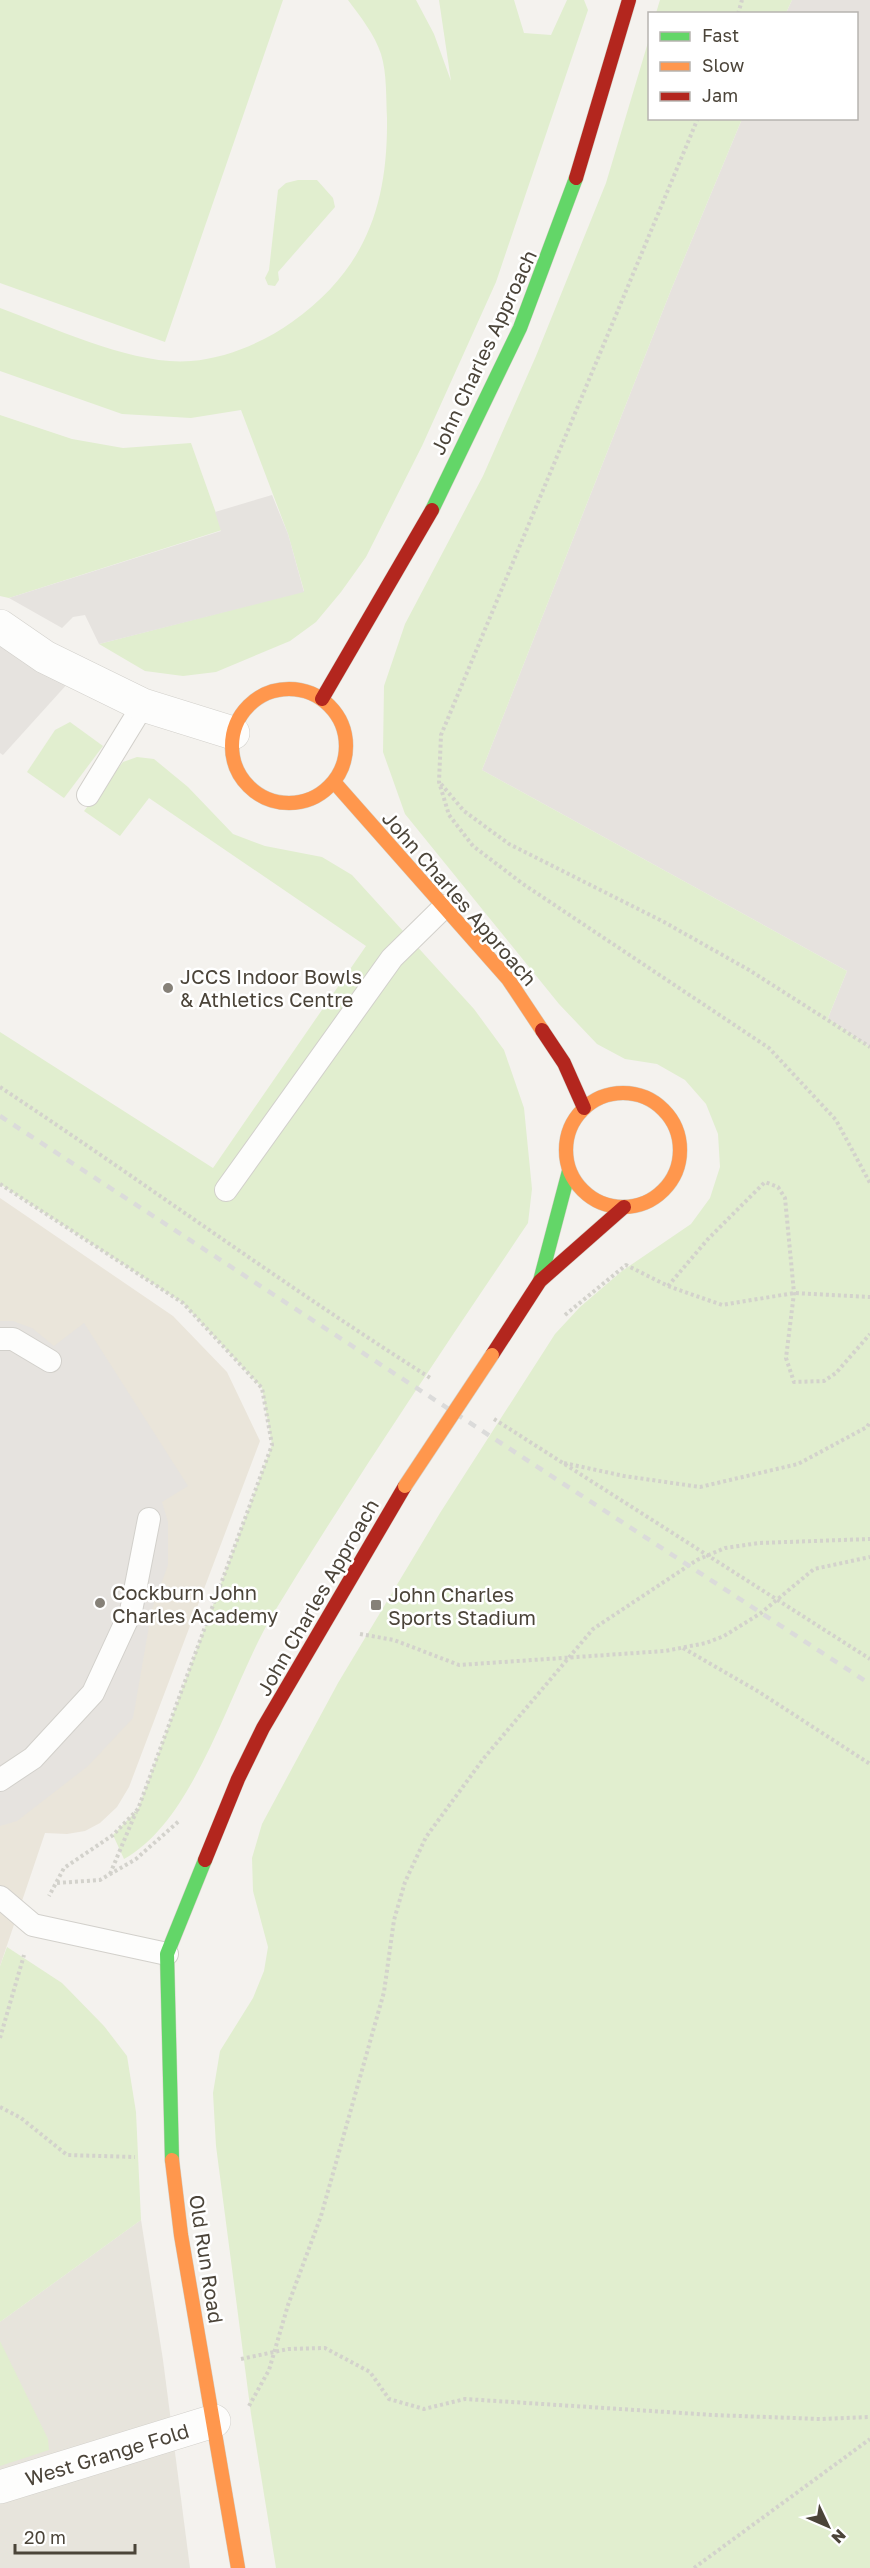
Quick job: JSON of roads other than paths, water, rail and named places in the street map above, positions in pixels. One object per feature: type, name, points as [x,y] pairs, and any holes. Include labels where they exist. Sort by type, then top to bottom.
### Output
[{"type":"street","name":"John Charles Approach","points":[[322,699],[423,529],[520,328],[552,248],[590,137],[629,0]]},
{"type":"street","points":[[0,626],[45,657],[143,705],[233,733]]},
{"type":"street","points":[[289,688],[306,691],[333,708],[345,733],[345,760],[334,782],[320,795],[290,804],[272,801],[256,794],[244,782],[235,767],[231,744],[233,733],[237,721],[249,704],[270,692],[289,688]]},
{"type":"street","name":"John Charles Approach","points":[[334,782],[508,979],[564,1063],[584,1108]]},
{"type":"street","name":"John Charles Approach","points":[[167,1954],[238,1779],[263,1728],[405,1486],[540,1281],[624,1207],[642,1204],[658,1195],[671,1181],[679,1164],[681,1146],[677,1128],[667,1112],[653,1100],[635,1093],[617,1092],[599,1097],[584,1108],[571,1124],[566,1148],[569,1171],[540,1281]]},
{"type":"street","points":[[569,1171],[578,1186],[590,1197],[606,1205],[624,1207]]},
{"type":"street","name":"Old Run Road","points":[[167,1954],[172,2158],[181,2235],[238,2568]]},
{"type":"street","name":"West Grange Fold","points":[[0,2487],[216,2432]]},
{"type":"lane","points":[[88,795],[143,705]]},
{"type":"lane","points":[[226,1190],[392,958],[445,906]]},
{"type":"lane","points":[[0,1339],[13,1339],[50,1361]]},
{"type":"lane","points":[[0,1780],[33,1758],[93,1693],[131,1611],[149,1519]]},
{"type":"lane","points":[[0,1897],[33,1925],[167,1954]]},
{"type":"railway","points":[[0,1116],[870,1684]]},
{"type":"place","name":"JCCS Indoor Bowls & Athletics Centre","points":[[168,988]]},
{"type":"place","name":"Cockburn John Charles Academy","points":[[100,1603]]},
{"type":"place","name":"John Charles Sports Stadium","points":[[376,1605]]}]
